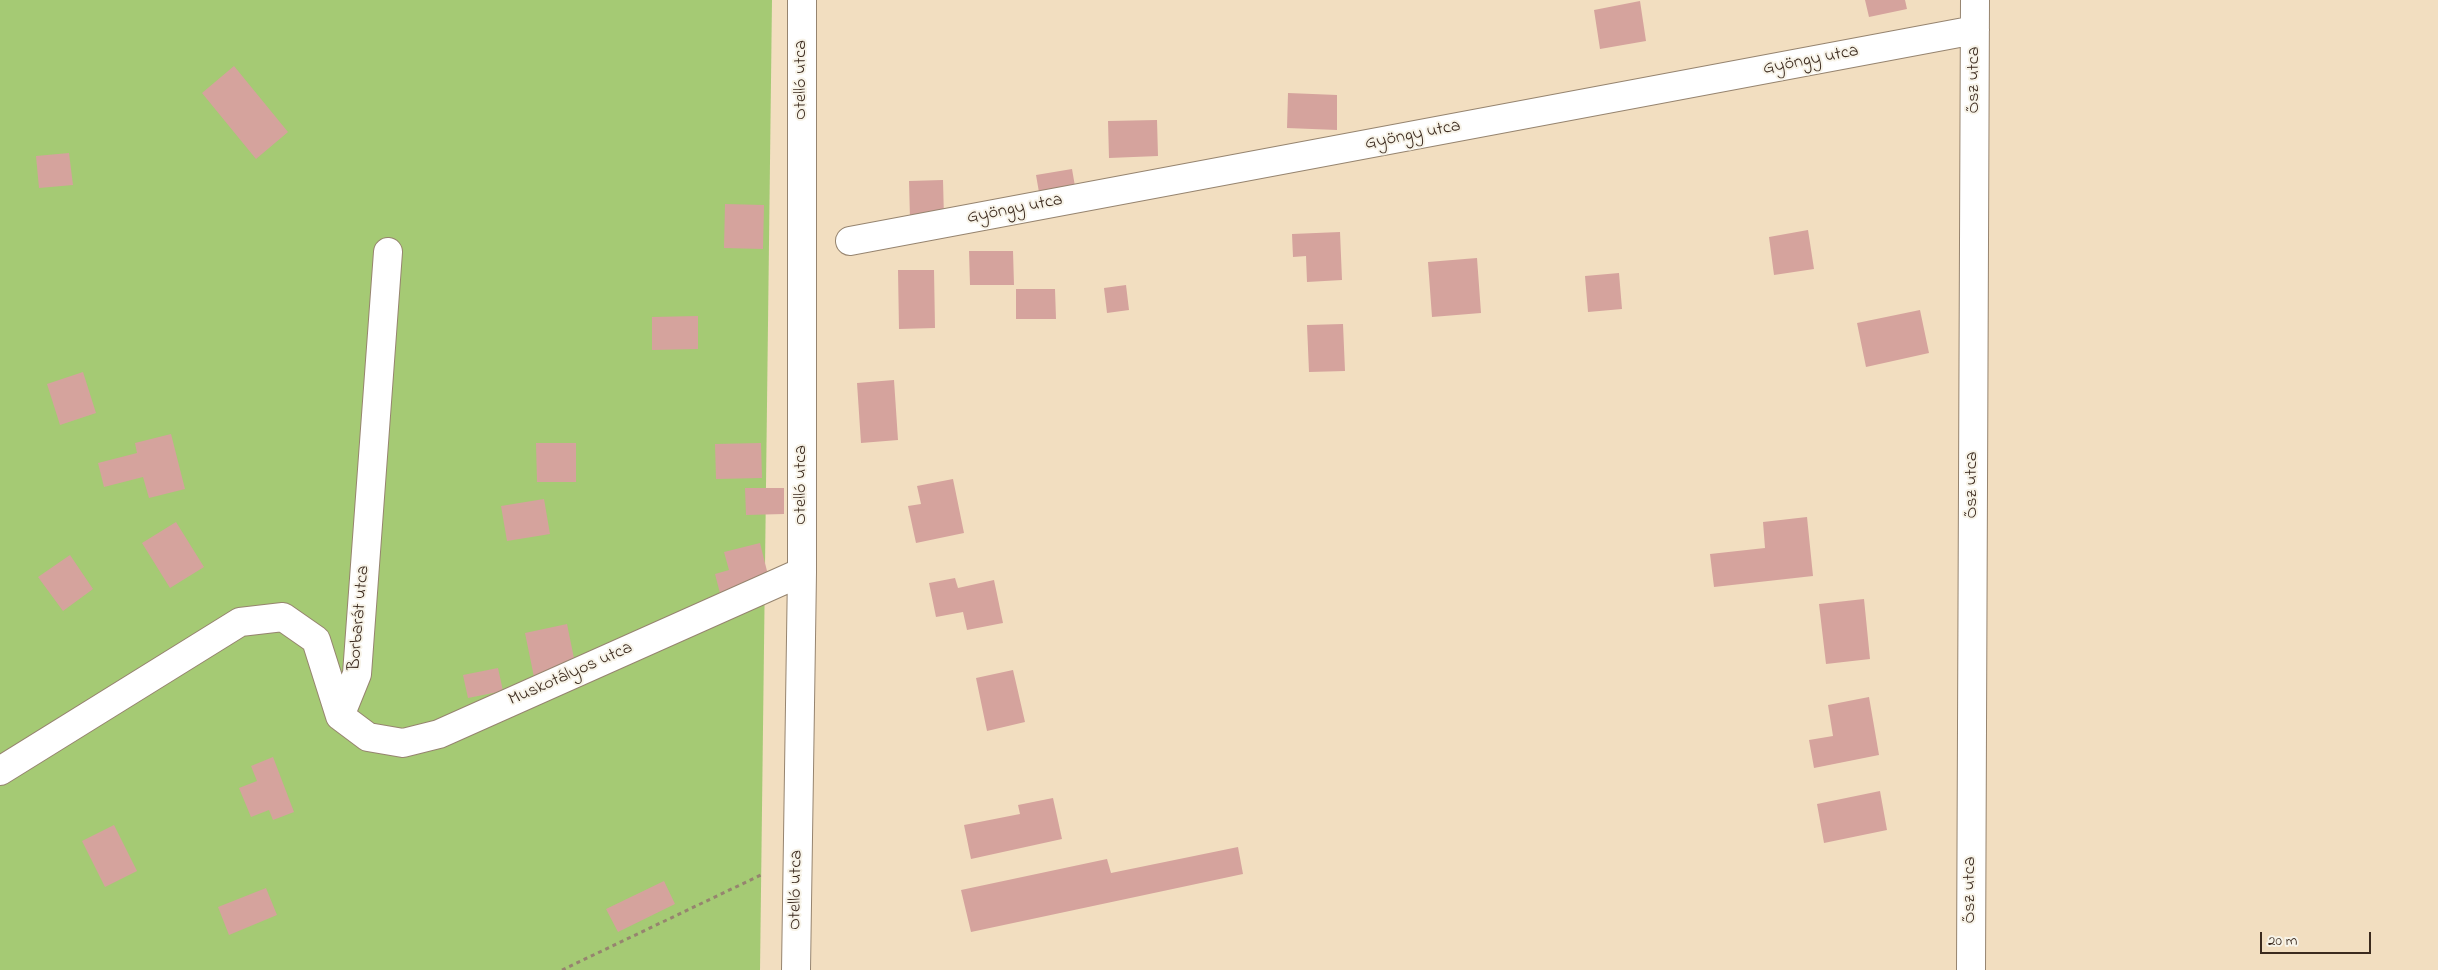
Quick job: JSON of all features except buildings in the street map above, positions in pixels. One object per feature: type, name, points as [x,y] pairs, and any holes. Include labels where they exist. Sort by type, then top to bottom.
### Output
[{"type":"street","name":"Otelló utca","points":[[796,970],[802,572],[802,0]]},
{"type":"street","name":"Ősz utca","points":[[1971,970],[1975,0]]},
{"type":"street","name":"Gyöngy utca","points":[[850,241],[1975,30]]},
{"type":"street","name":"Borbarát utca","points":[[340,716],[357,674],[388,252]]},
{"type":"street","name":"Muskotályos utca","points":[[340,716],[368,737],[376,739],[403,743],[439,734],[802,572]]},
{"type":"street","name":"Borbarát utca","points":[[0,771],[240,622],[283,617],[316,640],[340,716]]},
{"type":"path","points":[[562,970],[798,858]]},
{"type":"green space","points":[[0,0],[772,0],[760,970],[0,970]]}]
